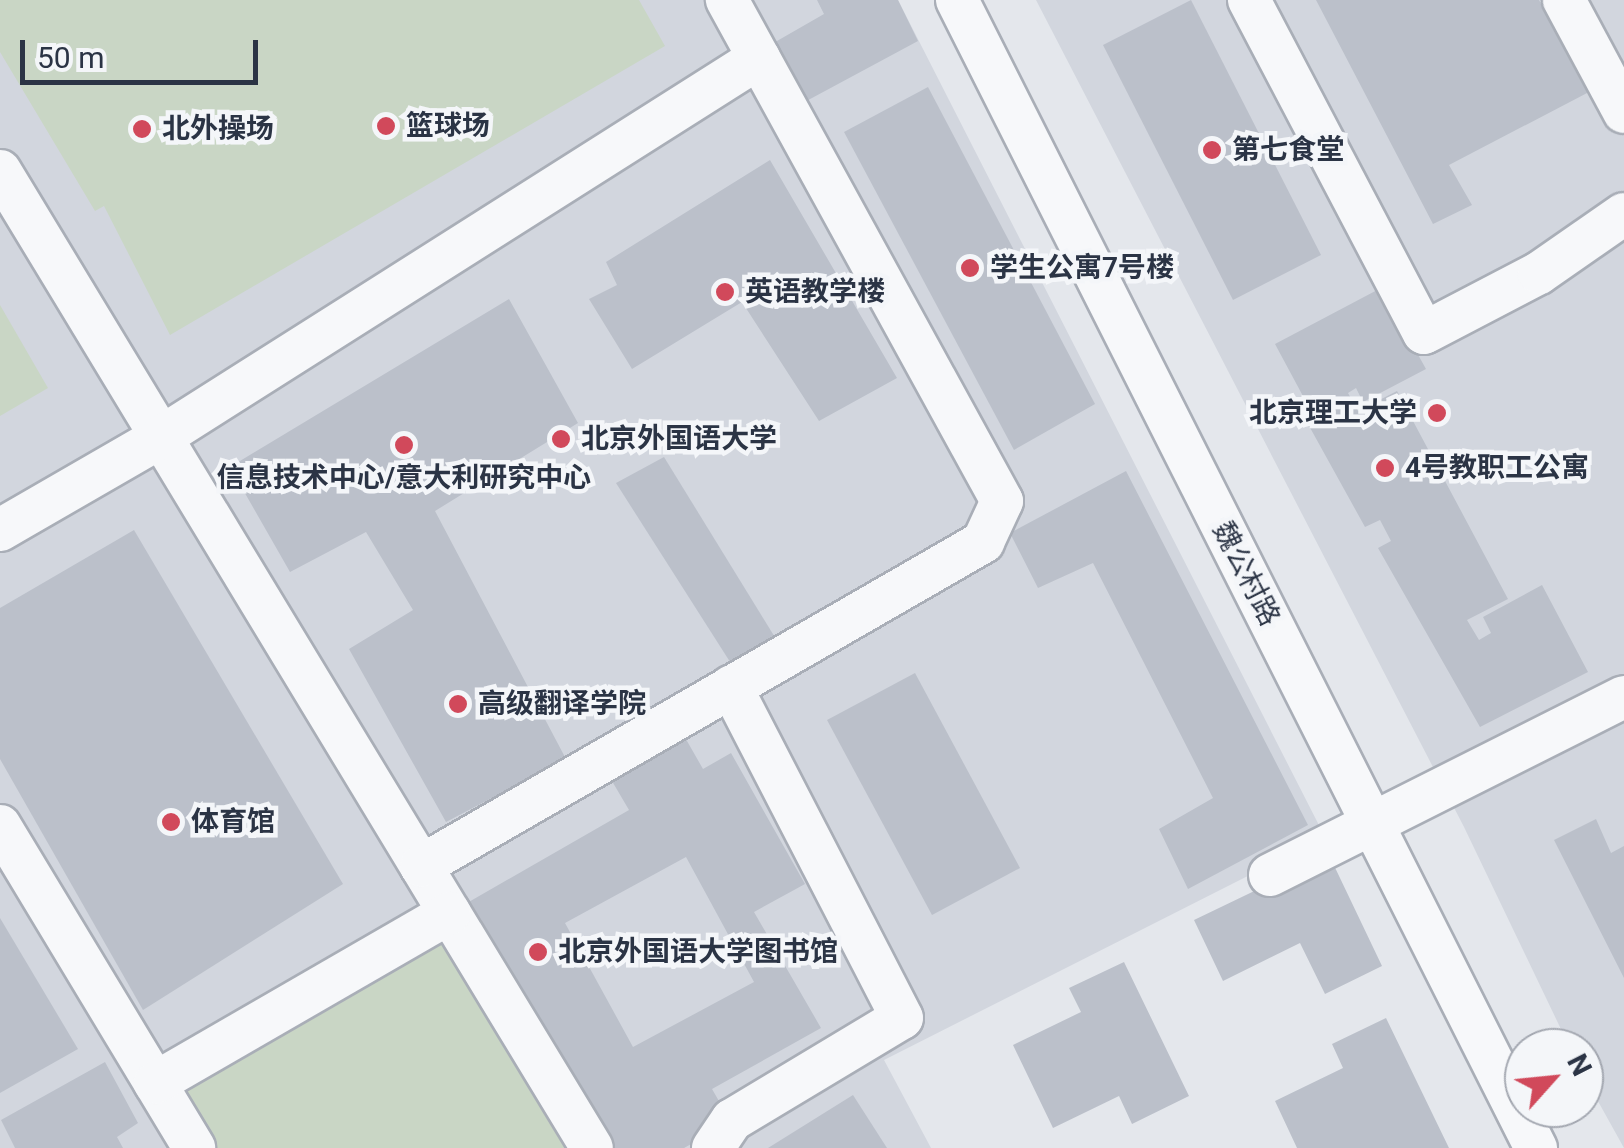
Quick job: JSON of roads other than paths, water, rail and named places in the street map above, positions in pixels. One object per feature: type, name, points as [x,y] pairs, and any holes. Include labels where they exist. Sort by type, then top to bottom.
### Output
[{"type":"street","points":[[421,866],[982,542],[1002,501],[728,0]]},
{"type":"street","name":"魏公村路","points":[[957,0],[1536,1148]]},
{"type":"street","points":[[1249,0],[1424,334],[1539,273],[1624,214]]},
{"type":"street","points":[[1564,0],[1624,112]]},
{"type":"street","points":[[0,530],[161,437],[759,58]]},
{"type":"street","points":[[0,171],[592,1148]]},
{"type":"street","points":[[713,1148],[732,1120],[902,1018],[731,687]]},
{"type":"street","points":[[1270,875],[1374,827],[1624,697]]},
{"type":"street","points":[[0,826],[194,1148]]},
{"type":"street","points":[[155,1083],[450,913]]},
{"type":"place","name":"篮球场","points":[[386,126]]},
{"type":"place","name":"北外操场","points":[[142,129]]},
{"type":"place","name":"第七食堂","points":[[1212,150]]},
{"type":"place","name":"学生公寓7号楼","points":[[970,268]]},
{"type":"place","name":"英语教学楼","points":[[725,292]]},
{"type":"place","name":"北京理工大学","points":[[1437,413]]},
{"type":"place","name":"北京外国语大学","points":[[561,439]]},
{"type":"place","name":"信息技术中心/意大利研究中心","points":[[404,445]]},
{"type":"place","name":"4号教职工公寓","points":[[1385,468]]},
{"type":"place","name":"高级翻译学院","points":[[458,704]]},
{"type":"place","name":"体育馆","points":[[171,822]]},
{"type":"place","name":"北京外国语大学图书馆","points":[[538,952]]}]
